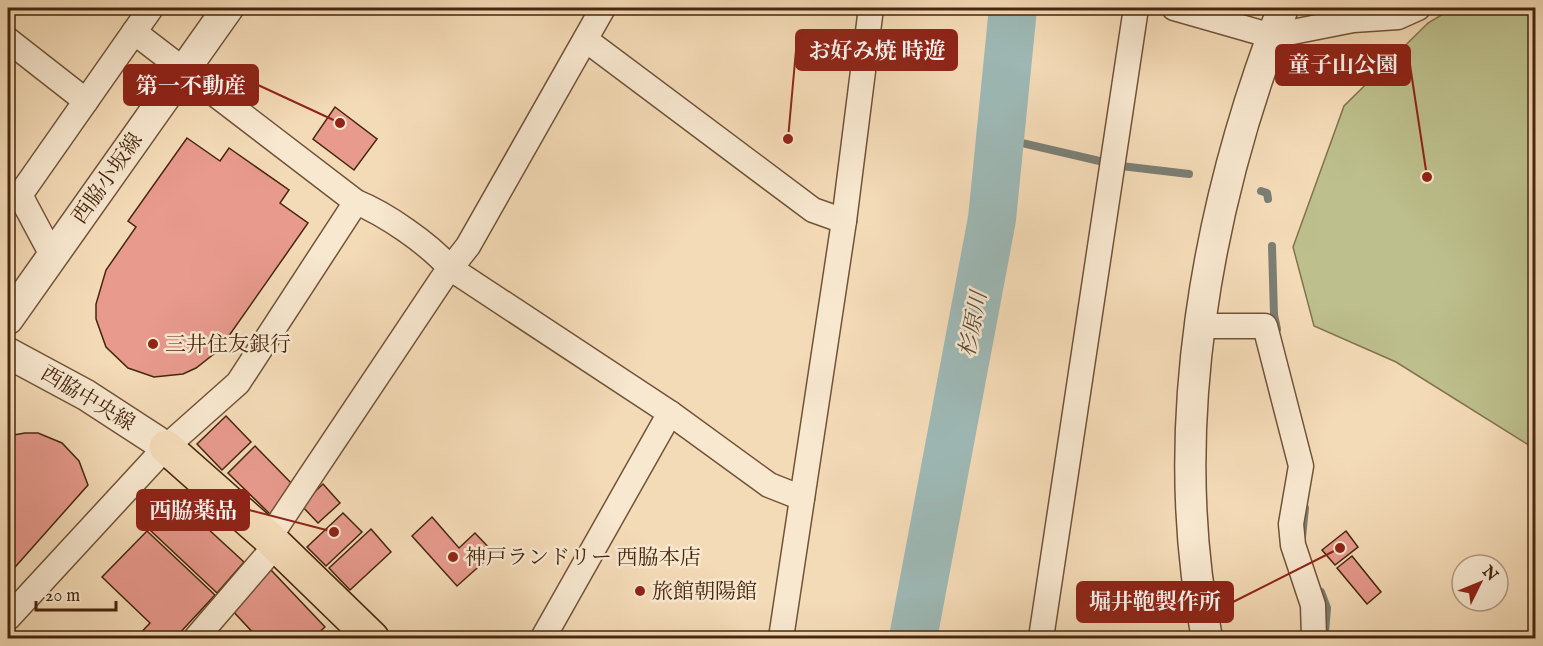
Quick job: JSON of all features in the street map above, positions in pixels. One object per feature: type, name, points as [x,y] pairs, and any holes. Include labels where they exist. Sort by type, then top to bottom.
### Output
[{"type":"main road","points":[[166,447],[272,542],[372,639]]},
{"type":"street","points":[[52,255],[20,195],[151,8]]},
{"type":"street","name":"西脇小坂線","points":[[8,319],[228,8]]},
{"type":"street","points":[[196,639],[272,542],[450,268],[468,246],[603,8]]},
{"type":"street","points":[[781,639],[844,221],[871,8]]},
{"type":"street","points":[[1041,639],[1137,8]]},
{"type":"street","points":[[1174,8],[1272,36],[1357,14],[1398,17],[1418,8]]},
{"type":"street","points":[[1208,639],[1192,520],[1192,436],[1198,326],[1224,193],[1272,36],[1283,8]]},
{"type":"street","points":[[134,32],[356,202],[372,208],[440,256],[450,268],[670,413],[769,485],[802,498]]},
{"type":"street","points":[[8,40],[86,100]]},
{"type":"street","points":[[586,40],[813,210],[844,221]]},
{"type":"street","points":[[8,618],[166,447],[238,383],[356,202]]},
{"type":"street","points":[[1198,326],[1265,326],[1300,466],[1291,524],[1293,545],[1313,605],[1314,639]]},
{"type":"street","name":"西脇中央線","points":[[8,353],[86,395],[166,447]]},
{"type":"street","points":[[543,639],[670,413]]},
{"type":"green space","points":[[1453,8],[1535,8],[1535,449],[1396,362],[1314,326],[1293,247],[1344,106],[1428,23]]},
{"type":"building","points":[[335,107],[377,139],[354,170],[313,139]]},
{"type":"building","points":[[187,138],[220,161],[229,148],[289,190],[280,203],[308,223],[219,350],[196,368],[183,374],[154,377],[128,368],[106,347],[96,319],[96,304],[106,270],[136,227],[128,221]]},
{"type":"building","points":[[226,416],[251,442],[222,470],[197,444]]},
{"type":"building","points":[[38,433],[62,443],[79,461],[88,485],[8,575],[8,436]]},
{"type":"building","points":[[255,446],[296,488],[270,514],[228,473]]},
{"type":"building","points":[[323,484],[340,503],[318,523],[301,505]]},
{"type":"building","points":[[182,505],[244,562],[217,593],[150,530]]},
{"type":"building","points":[[343,513],[362,532],[326,566],[307,547]]},
{"type":"building","points":[[432,517],[459,548],[475,533],[494,553],[457,586],[412,536]]},
{"type":"building","points":[[371,529],[391,552],[350,590],[329,568]]},
{"type":"building","points":[[147,531],[215,595],[175,638],[136,638],[150,623],[102,577]]},
{"type":"building","points":[[1346,531],[1358,547],[1335,565],[1322,550]]},
{"type":"building","points":[[1352,556],[1381,592],[1367,604],[1337,568]]},
{"type":"building","points":[[271,570],[325,627],[313,638],[258,638],[230,608]]},
{"type":"waterway","name":"杉原川","points":[[913,638],[992,219],[1013,8]]},
{"type":"waterway","points":[[1000,138],[1121,166],[1189,174]]},
{"type":"waterway","points":[[1261,191],[1267,193],[1268,199]]},
{"type":"waterway","points":[[1272,246],[1274,315],[1277,329]]},
{"type":"waterway","points":[[1302,537],[1305,508]]},
{"type":"waterway","points":[[1321,592],[1327,608],[1325,632]]},
{"type":"place","name":"第一不動産","points":[[340,123]]},
{"type":"place","name":"お好み焼 時遊","points":[[788,139]]},
{"type":"place","name":"童子山公園","points":[[1427,177]]},
{"type":"place","name":"三井住友銀行","points":[[153,344]]},
{"type":"place","name":"西脇薬品","points":[[334,532]]},
{"type":"place","name":"堀井鞄製作所","points":[[1340,548]]},
{"type":"place","name":"神戸ランドリー 西脇本店","points":[[453,557]]},
{"type":"place","name":"旅館朝陽館","points":[[640,591]]}]
